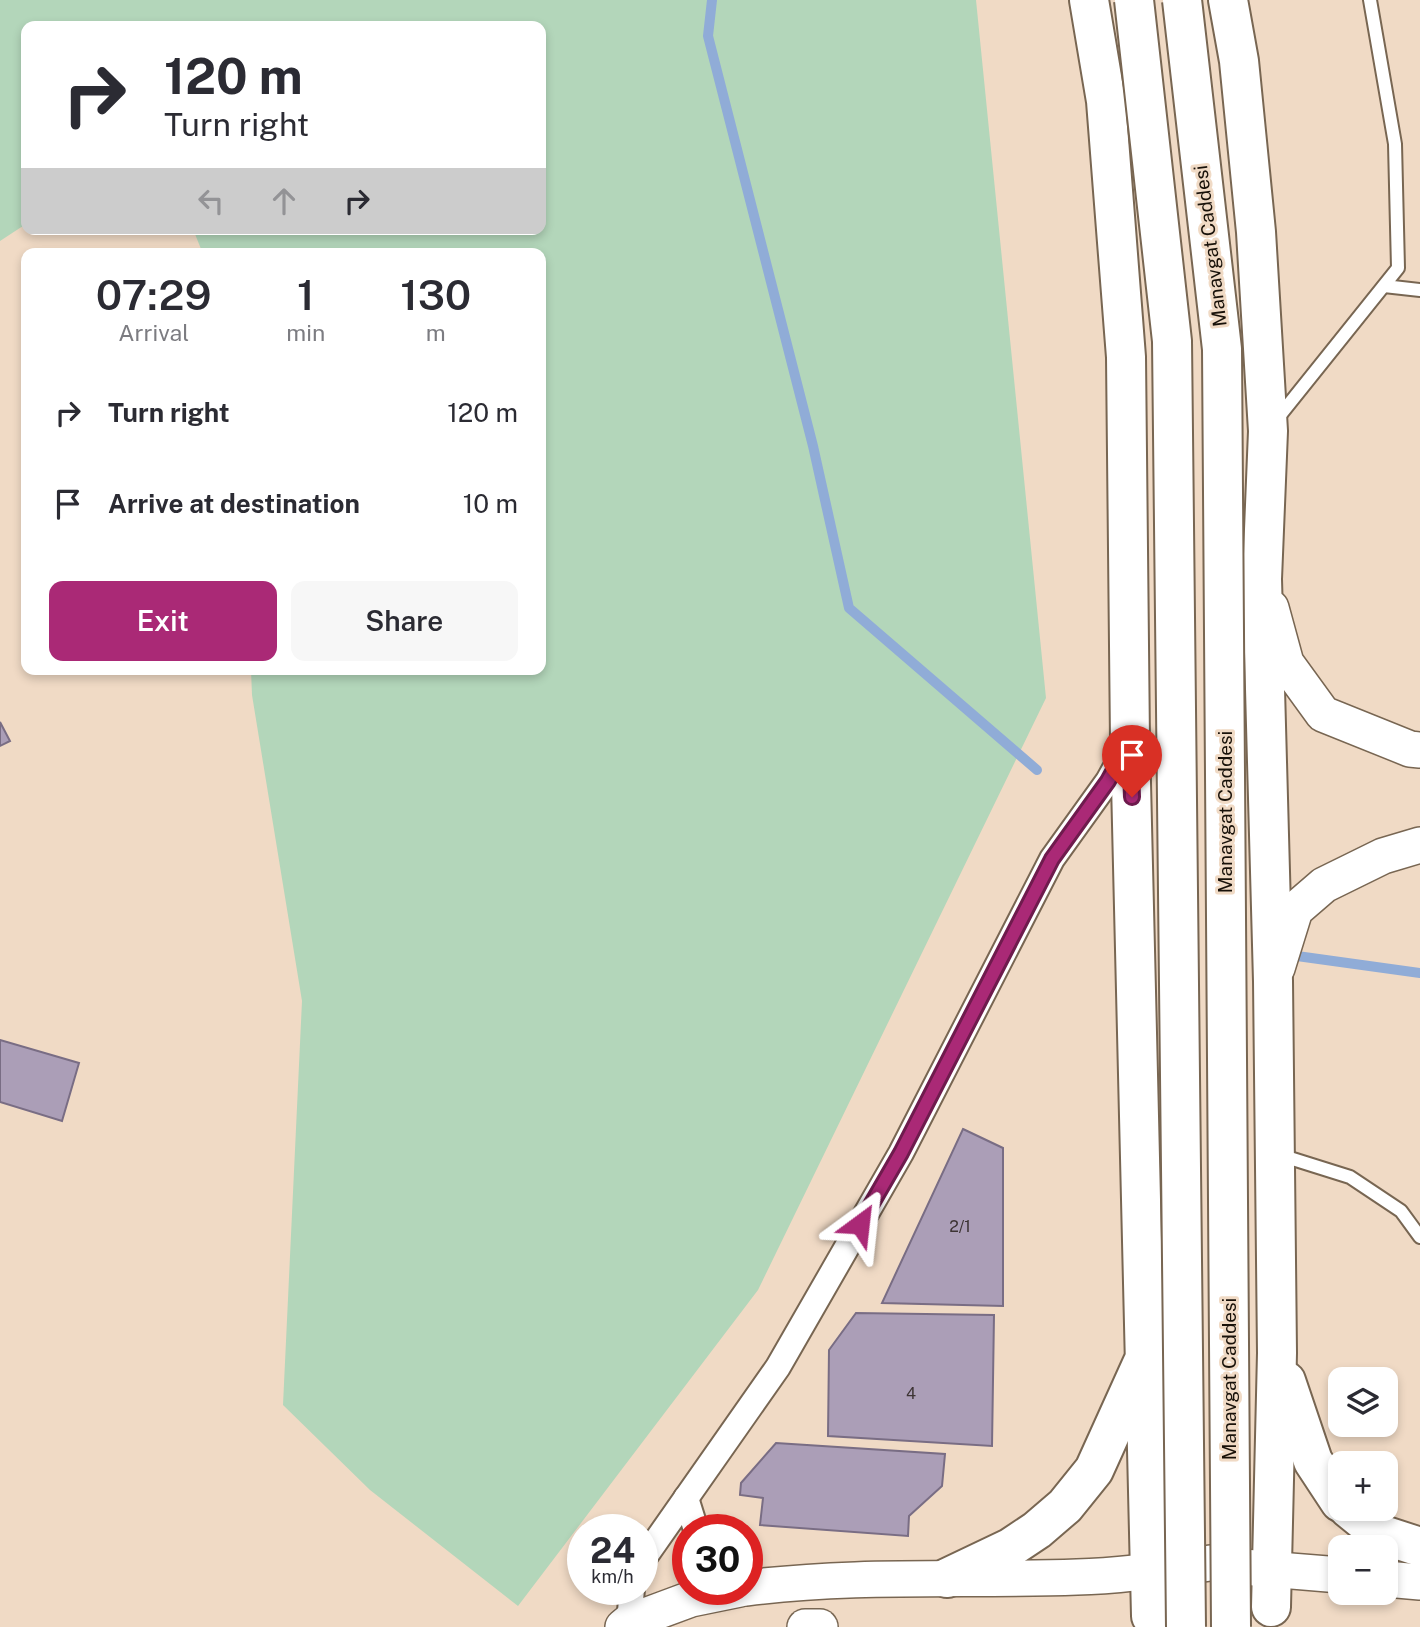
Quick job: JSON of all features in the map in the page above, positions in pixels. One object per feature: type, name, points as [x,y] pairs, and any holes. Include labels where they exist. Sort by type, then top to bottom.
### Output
[{"type":"highway","points":[[1089,0],[1106,100],[1126,357],[1130,741],[1150,1571],[1163,1623]]},
{"type":"highway","points":[[1134,0],[1172,341],[1163,1623]]},
{"type":"highway","name":"Manavgat Caddesi","points":[[1181,0],[1222,349],[1231,1627]]},
{"type":"highway","points":[[1228,0],[1239,61],[1255,219],[1268,431],[1262,579],[1273,981],[1278,1353],[1273,1617]]},
{"type":"highway","points":[[1278,1353],[1313,1461],[1328,1484]]},
{"type":"highway","points":[[947,1578],[1010,1548],[1065,1506],[1094,1471],[1146,1356]]},
{"type":"highway","points":[[1364,1521],[1380,1534],[1420,1547]]},
{"type":"highway","points":[[1163,1623],[1158,1596],[1171,1580],[1189,1568],[1220,1565],[1249,1576],[1263,1589],[1273,1617]]},
{"type":"street","points":[[1262,579],[1286,663],[1323,714],[1410,749],[1420,750]]},
{"type":"street","points":[[658,1538],[778,1367],[901,1153],[1052,859],[1108,781],[1130,741]]},
{"type":"street","points":[[1273,981],[1295,910],[1324,885],[1383,856],[1420,845]]},
{"type":"street","points":[[686,1498],[691,1514]]},
{"type":"street","points":[[763,1587],[947,1578],[1079,1577],[1220,1565],[1328,1574]]},
{"type":"street","points":[[1398,1580],[1420,1583]]},
{"type":"street","points":[[628,1613],[672,1603]]},
{"type":"street","points":[[806,1627],[820,1627]]},
{"type":"lane","points":[[1268,431],[1398,268],[1395,144],[1370,0]]},
{"type":"lane","points":[[1384,286],[1420,290]]},
{"type":"lane","points":[[1275,1153],[1350,1177],[1401,1211],[1420,1237]]},
{"type":"green space","points":[[0,0],[976,0],[1046,698],[758,1290],[588,1514],[567,1514],[567,1541],[518,1606],[370,1490],[283,1405],[302,1001],[252,695],[251,675],[546,675],[546,248],[201,248],[195,235],[546,235],[546,21],[21,21],[21,227],[0,241]]},
{"type":"building","points":[[0,722],[10,741],[0,746]]},
{"type":"building","points":[[0,1040],[79,1063],[62,1121],[0,1102]]},
{"type":"building","points":[[963,1129],[1003,1148],[1003,1306],[882,1303]]},
{"type":"building","points":[[856,1313],[994,1315],[992,1446],[828,1436],[829,1350]]},
{"type":"building","points":[[776,1443],[945,1454],[942,1486],[909,1516],[908,1536],[763,1525],[763,1498],[740,1495],[741,1483]]},
{"type":"waterway","points":[[712,0],[708,36],[813,446],[849,608],[1037,770]]},
{"type":"waterway","points":[[1297,956],[1420,973]]},
{"type":"route","points":[[860,1224],[901,1153],[1052,859],[1108,781],[1130,741],[1132,797]]}]
